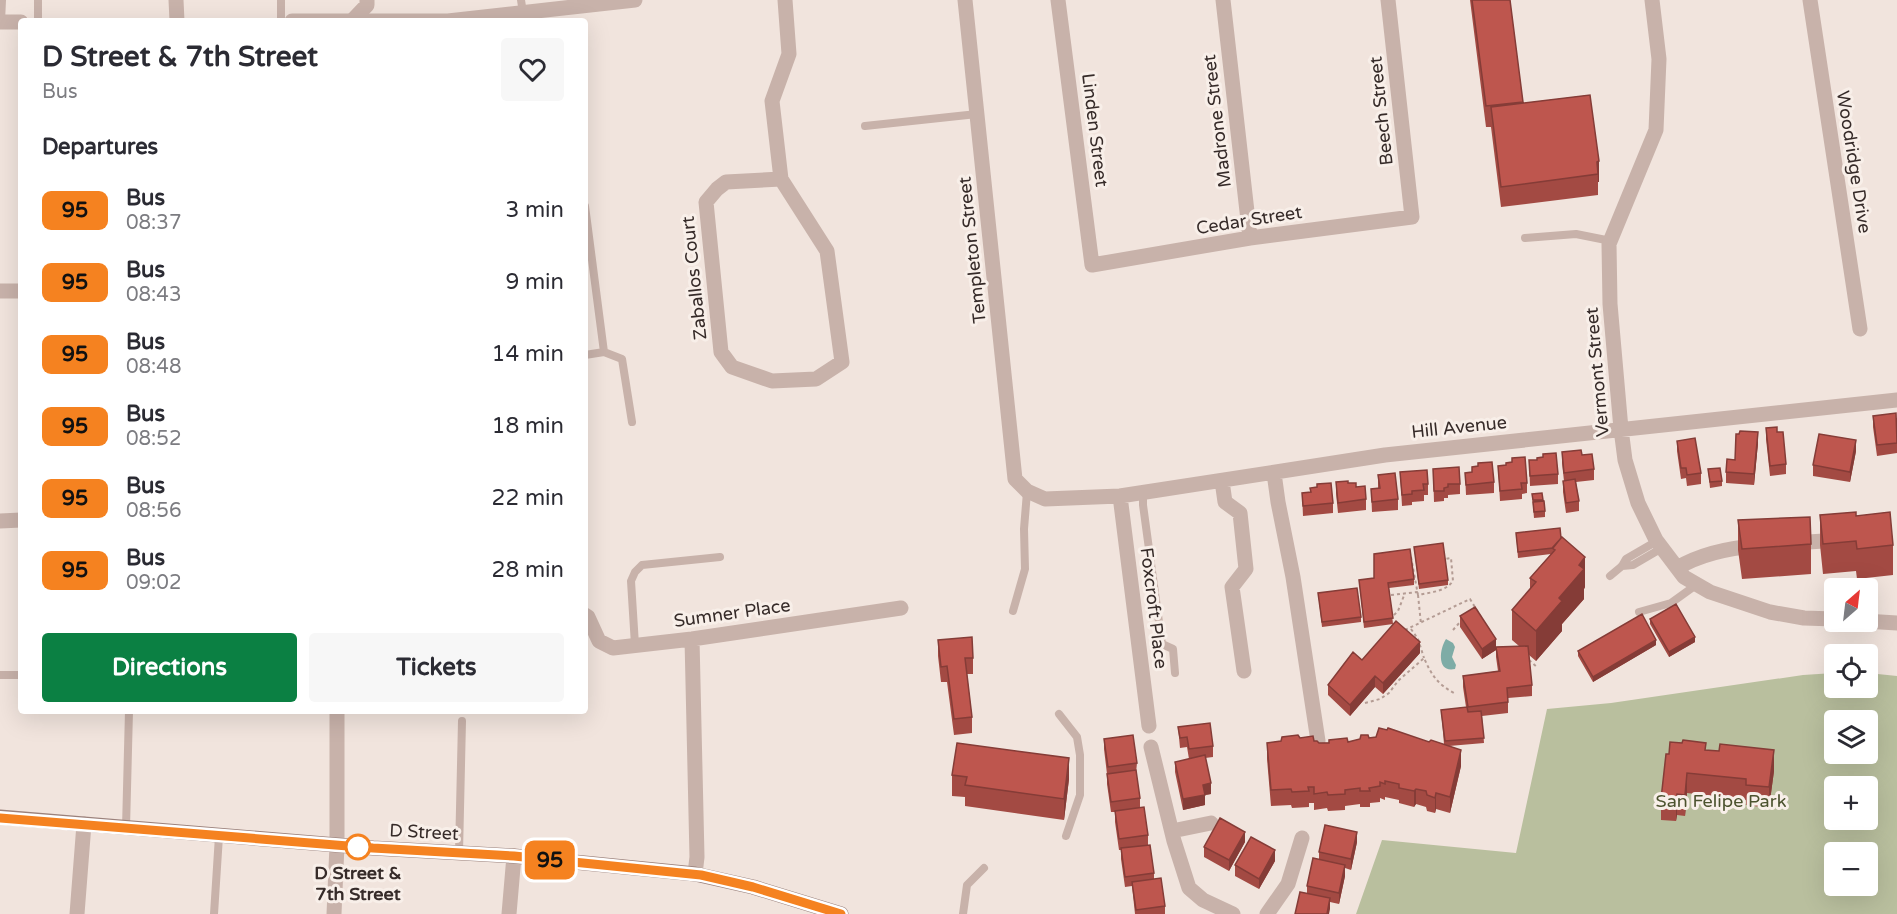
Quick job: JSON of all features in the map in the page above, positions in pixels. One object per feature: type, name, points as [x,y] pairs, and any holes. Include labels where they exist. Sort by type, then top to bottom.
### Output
[{"type":"main road","name":"D Street","points":[[0,818],[219,837],[514,856],[695,874],[753,887],[829,912]]},
{"type":"street","points":[[176,0],[177,18]]},
{"type":"street","points":[[355,18],[367,5],[367,0]]},
{"type":"street","points":[[464,18],[522,7],[560,15],[605,2],[635,0]]},
{"type":"street","name":"Zaballos Court","points":[[781,179],[726,182],[706,202],[721,352],[732,367],[772,381],[816,379],[842,362],[827,251],[781,179],[772,101],[789,54],[785,0]]},
{"type":"street","name":"Templeton Street","points":[[965,0],[1015,479],[1028,492]]},
{"type":"street","name":"Linden Street","points":[[1058,0],[1092,265]]},
{"type":"street","name":"Madrone Street","points":[[1223,0],[1250,238]]},
{"type":"street","name":"Beech Street","points":[[1388,0],[1412,217]]},
{"type":"street","name":"Vermont Street","points":[[1652,0],[1659,58],[1656,130],[1609,244],[1610,304],[1621,429],[1626,460],[1638,503],[1660,544],[1684,577],[1710,592],[1770,612],[1824,619]]},
{"type":"street","name":"Woodridge Drive","points":[[1810,0],[1860,329]]},
{"type":"street","points":[[1,22],[18,22]]},
{"type":"street","name":"Cedar Street","points":[[1092,265],[1250,238],[1412,217]]},
{"type":"street","points":[[0,291],[18,291]]},
{"type":"street","name":"Hill Avenue","points":[[1028,492],[1045,499],[1120,496],[1385,455],[1897,400]]},
{"type":"street","points":[[1274,473],[1293,577],[1318,741]]},
{"type":"street","points":[[1222,481],[1225,502],[1240,513],[1246,569],[1232,587],[1244,671]]},
{"type":"street","name":"Foxcroft Place","points":[[1120,496],[1149,726]]},
{"type":"street","points":[[0,521],[18,520]]},
{"type":"street","points":[[1677,568],[1690,560],[1732,548],[1859,540]]},
{"type":"street","name":"Sumner Place","points":[[588,617],[599,641],[613,648],[692,639],[901,608]]},
{"type":"street","points":[[1878,622],[1897,623]]},
{"type":"street","points":[[692,639],[697,856],[695,874]]},
{"type":"street","points":[[334,914],[337,845],[336,714]]},
{"type":"street","points":[[1151,747],[1189,888],[1203,900],[1233,914]]},
{"type":"street","points":[[1172,831],[1211,823]]},
{"type":"street","points":[[77,914],[84,824]]},
{"type":"street","points":[[1267,914],[1288,884],[1302,838]]},
{"type":"street","points":[[509,914],[514,856]]},
{"type":"lane","points":[[1,22],[2,0]]},
{"type":"lane","points":[[38,0],[38,18]]},
{"type":"lane","points":[[281,0],[281,18]]},
{"type":"lane","points":[[865,126],[977,114]]},
{"type":"lane","points":[[1525,238],[1576,234],[1611,241]]},
{"type":"lane","points":[[588,252],[604,352]]},
{"type":"lane","points":[[588,355],[604,352],[622,359],[632,422]]},
{"type":"lane","points":[[1013,611],[1025,569],[1024,529],[1028,492]]},
{"type":"lane","points":[[1143,492],[1162,644],[1173,649],[1175,674]]},
{"type":"lane","points":[[1610,576],[1622,566],[1633,565],[1660,544]]},
{"type":"lane","points":[[635,645],[632,581],[638,568],[642,565],[720,557]]},
{"type":"lane","points":[[1639,612],[1671,603],[1696,584]]},
{"type":"lane","points":[[0,675],[18,675]]},
{"type":"lane","points":[[126,828],[129,714]]},
{"type":"lane","points":[[1059,714],[1077,737],[1080,755],[1080,795],[1066,836]]},
{"type":"lane","points":[[459,853],[462,721]]},
{"type":"lane","points":[[214,914],[219,837]]},
{"type":"lane","points":[[963,914],[968,885],[984,868]]},
{"type":"path","points":[[1409,548],[1418,593],[1421,624]]},
{"type":"path","points":[[1391,595],[1441,590],[1450,585],[1453,581],[1451,558],[1445,559]]},
{"type":"path","points":[[1394,615],[1405,593]]},
{"type":"path","points":[[1399,633],[1470,599],[1483,620]]},
{"type":"path","points":[[1471,613],[1477,608]]},
{"type":"path","points":[[1453,630],[1465,617]]},
{"type":"path","points":[[1411,629],[1418,639],[1431,674],[1454,693]]},
{"type":"path","points":[[1365,703],[1380,699],[1389,693],[1398,681],[1424,658]]},
{"type":"path","points":[[1528,660],[1537,668]]},
{"type":"green space","name":"San Felipe Park","points":[[1824,674],[1824,698],[1878,698],[1878,674],[1897,676],[1897,914],[1356,914],[1382,840],[1516,853],[1547,709],[1611,703]]},
{"type":"water","points":[[1446,639],[1455,647],[1452,657],[1456,665],[1455,669],[1445,668],[1442,664],[1441,654]]},
{"type":"building","points":[[1472,0],[1510,0],[1523,102],[1486,106]]},
{"type":"building","points":[[1590,95],[1599,161],[1597,162],[1598,174],[1501,187],[1491,107]]},
{"type":"building","points":[[1896,413],[1897,443],[1877,445],[1873,416]]},
{"type":"building","points":[[1777,427],[1777,432],[1783,432],[1786,464],[1770,466],[1766,428]]},
{"type":"building","points":[[1740,431],[1758,432],[1754,474],[1726,472],[1727,459],[1735,460],[1736,434]]},
{"type":"building","points":[[1819,434],[1856,440],[1850,472],[1813,465]]},
{"type":"building","points":[[1695,438],[1701,473],[1687,475],[1686,468],[1681,468],[1677,441]]},
{"type":"building","points":[[1581,450],[1582,455],[1592,454],[1594,469],[1564,473],[1562,452]]},
{"type":"building","points":[[1556,453],[1558,474],[1530,476],[1529,460],[1537,460],[1543,457],[1543,454]]},
{"type":"building","points":[[1525,457],[1527,483],[1521,483],[1522,489],[1500,491],[1498,466],[1512,462],[1512,458]]},
{"type":"building","points":[[1492,462],[1494,482],[1466,485],[1465,473],[1472,472],[1472,467],[1478,466],[1478,463]]},
{"type":"building","points":[[1459,467],[1460,484],[1448,484],[1444,491],[1434,491],[1433,469]]},
{"type":"building","points":[[1720,468],[1722,481],[1710,482],[1708,469]]},
{"type":"building","points":[[1427,470],[1428,484],[1423,484],[1424,490],[1402,495],[1400,472]]},
{"type":"building","points":[[1395,473],[1398,499],[1372,502],[1371,489],[1380,488],[1378,475]]},
{"type":"building","points":[[1575,479],[1579,501],[1566,503],[1563,481]]},
{"type":"building","points":[[1348,481],[1348,483],[1356,483],[1356,487],[1365,486],[1366,499],[1338,503],[1336,482]]},
{"type":"building","points":[[1331,483],[1333,503],[1303,506],[1302,493],[1311,492],[1310,488],[1317,487],[1317,484]]},
{"type":"building","points":[[1542,493],[1543,500],[1533,500],[1532,494]]},
{"type":"building","points":[[1544,501],[1545,511],[1534,512],[1533,502]]},
{"type":"building","points":[[1856,512],[1856,516],[1890,512],[1893,545],[1857,549],[1856,541],[1823,544],[1820,515]]},
{"type":"building","points":[[1810,517],[1811,544],[1742,549],[1738,520]]},
{"type":"building","points":[[1560,528],[1561,538],[1553,548],[1518,552],[1516,533]]},
{"type":"building","points":[[1562,537],[1585,557],[1579,565],[1584,569],[1559,598],[1562,601],[1536,631],[1512,610],[1536,582],[1530,578],[1555,550],[1552,548]]},
{"type":"building","points":[[1443,543],[1448,580],[1419,584],[1414,547]]},
{"type":"building","points":[[1410,549],[1414,579],[1388,583],[1393,618],[1364,622],[1359,580],[1374,578],[1374,554]]},
{"type":"building","points":[[1357,588],[1361,617],[1322,622],[1318,593]]},
{"type":"building","points":[[1676,604],[1695,637],[1669,652],[1650,619]]},
{"type":"building","points":[[1475,607],[1496,639],[1482,649],[1460,616]]},
{"type":"building","points":[[1642,614],[1656,640],[1593,677],[1578,651]]},
{"type":"building","points":[[1396,621],[1420,642],[1383,683],[1375,676],[1350,705],[1328,685],[1353,652],[1362,660]]},
{"type":"building","points":[[972,637],[973,658],[965,658],[972,717],[954,719],[947,666],[941,667],[938,640]]},
{"type":"building","points":[[1528,646],[1532,685],[1507,688],[1508,702],[1468,707],[1463,676],[1500,671],[1496,647]]},
{"type":"building","points":[[1467,707],[1468,712],[1481,711],[1484,738],[1445,741],[1441,710]]},
{"type":"building","points":[[1210,723],[1213,746],[1189,749],[1187,737],[1180,738],[1178,727]]},
{"type":"building","points":[[1379,728],[1387,730],[1388,728],[1461,750],[1450,797],[1436,793],[1435,798],[1427,795],[1426,791],[1399,788],[1399,784],[1385,781],[1385,784],[1380,782],[1380,786],[1369,788],[1370,791],[1360,791],[1360,788],[1345,790],[1345,794],[1328,795],[1327,792],[1314,794],[1314,787],[1308,787],[1309,791],[1271,790],[1267,743],[1281,741],[1282,737],[1298,735],[1300,738],[1313,736],[1314,741],[1319,743],[1347,738],[1348,742],[1360,739],[1361,735],[1368,735],[1369,738],[1376,737]]},
{"type":"building","points":[[1133,735],[1137,763],[1108,767],[1104,739]]},
{"type":"building","points":[[1683,740],[1706,743],[1705,750],[1719,751],[1720,744],[1774,750],[1769,787],[1746,785],[1746,779],[1687,773],[1685,795],[1677,794],[1676,801],[1661,799],[1666,754],[1669,754],[1670,742],[1682,743]]},
{"type":"building","points":[[957,743],[1069,758],[1064,799],[965,785],[967,777],[952,775]]},
{"type":"building","points":[[1205,755],[1211,783],[1203,785],[1205,795],[1183,799],[1175,762]]},
{"type":"building","points":[[1136,770],[1140,798],[1111,802],[1107,774]]},
{"type":"building","points":[[1144,807],[1148,835],[1119,839],[1115,811]]},
{"type":"building","points":[[1220,818],[1245,832],[1229,860],[1204,847]]},
{"type":"building","points":[[1325,825],[1357,832],[1351,859],[1319,852]]},
{"type":"building","points":[[1251,837],[1275,850],[1259,879],[1235,865]]},
{"type":"building","points":[[1150,845],[1154,873],[1125,877],[1121,848]]},
{"type":"building","points":[[1313,858],[1345,865],[1339,893],[1307,886]]},
{"type":"building","points":[[1161,878],[1165,906],[1136,910],[1132,882]]},
{"type":"building","points":[[1300,892],[1330,898],[1327,914],[1295,914]]},
{"type":"bus line","name":"95","points":[[0,818],[219,837],[514,856],[701,875],[753,887],[841,914]]},
{"type":"place","name":"D Street & 7th Street","points":[[358,847]]}]
